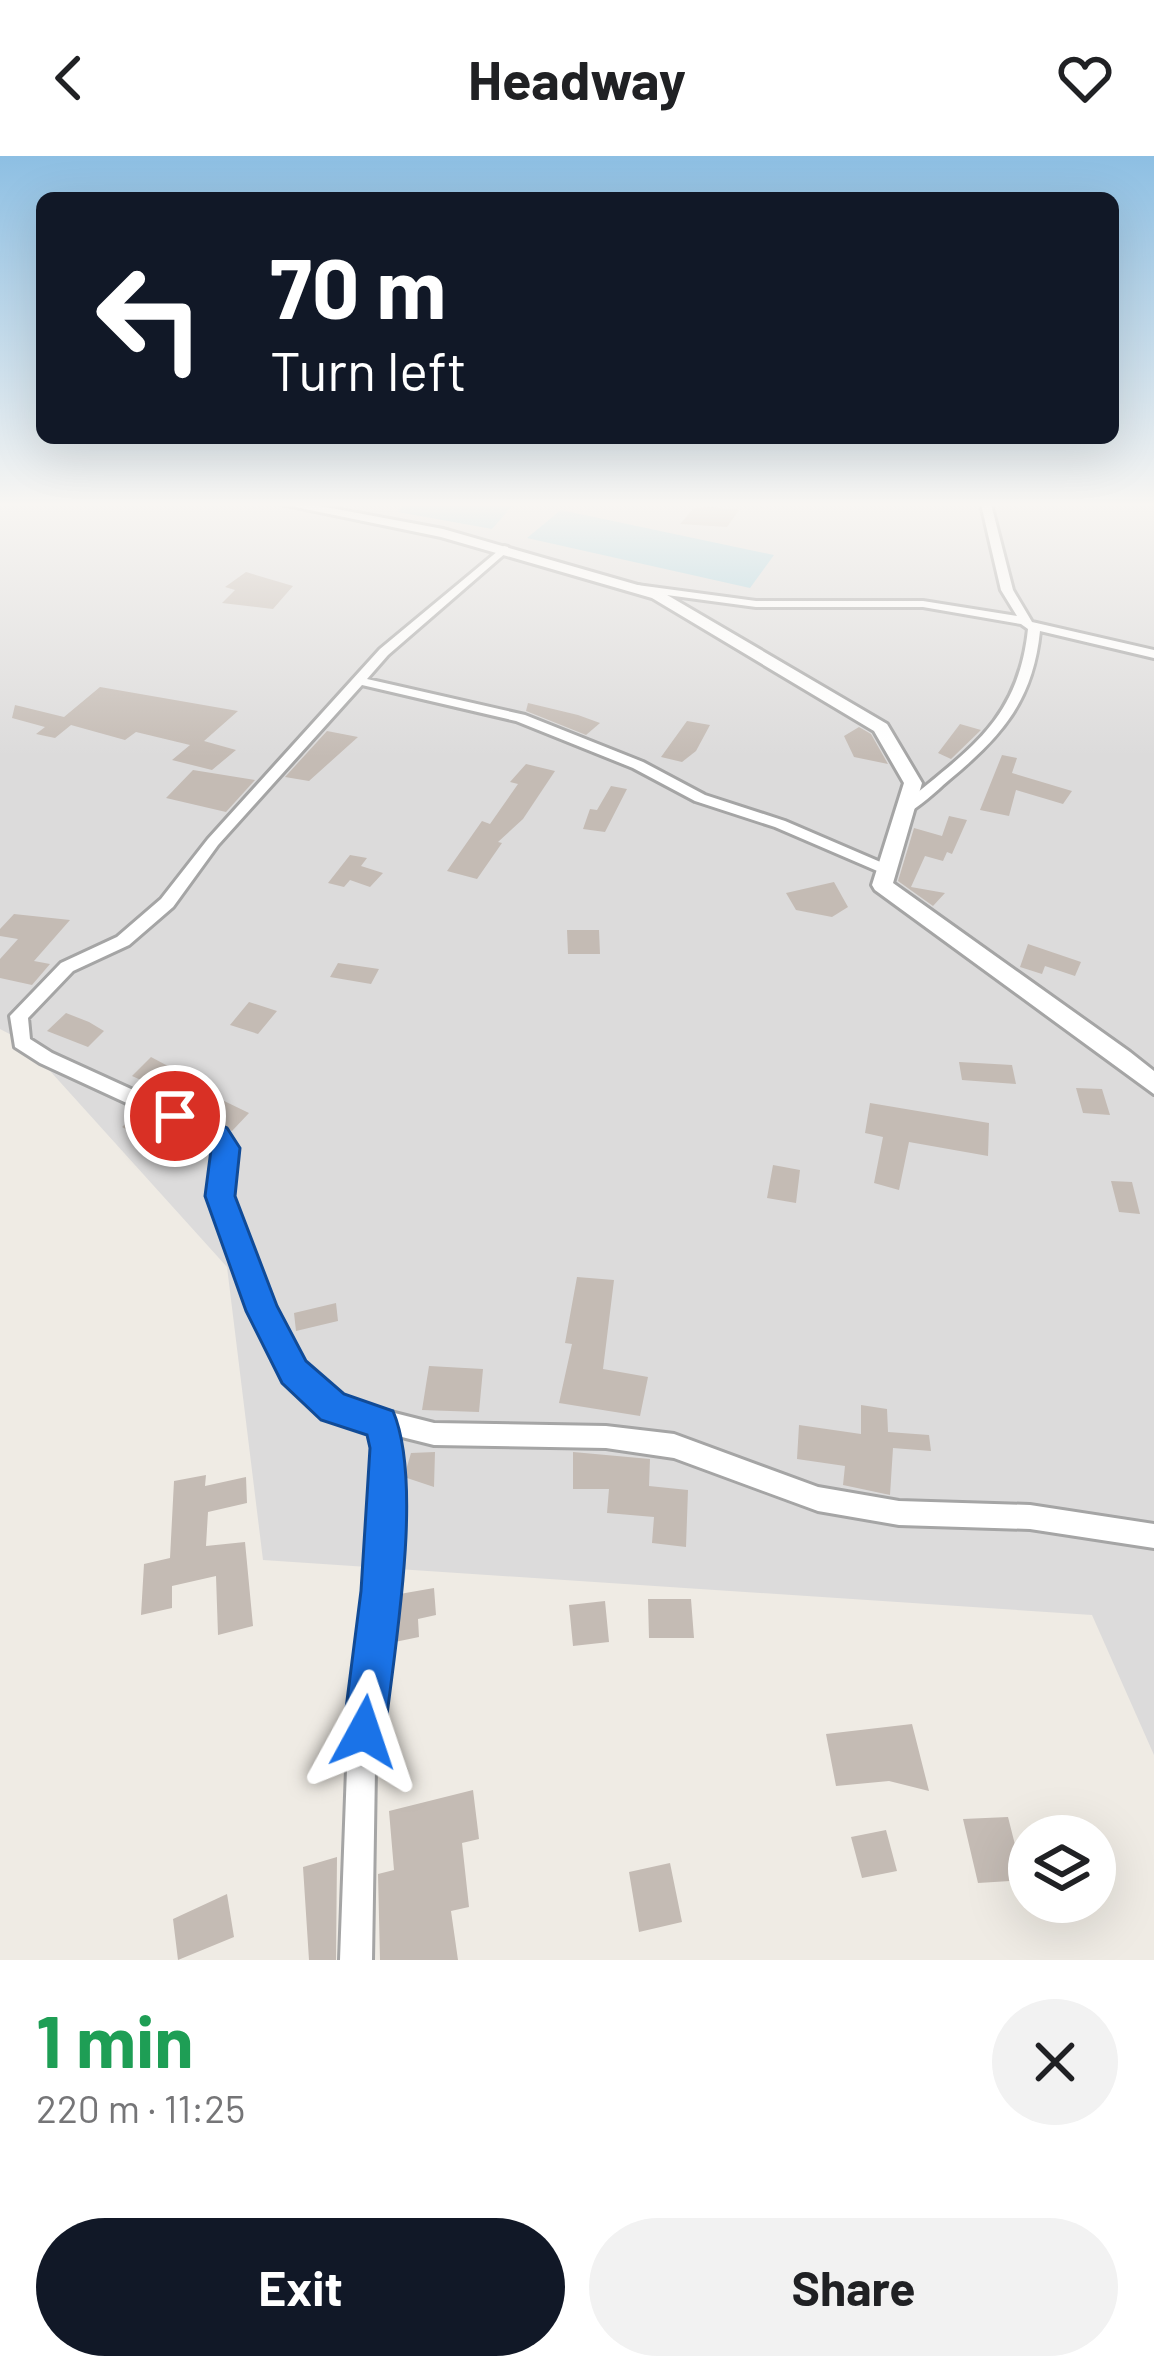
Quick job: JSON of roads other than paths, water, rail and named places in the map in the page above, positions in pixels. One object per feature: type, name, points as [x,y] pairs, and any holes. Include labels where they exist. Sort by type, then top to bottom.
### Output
[{"type":"street","points":[[461,588],[359,681],[213,842],[167,903],[123,941],[67,967],[19,1016],[22,1042],[46,1058],[216,1136],[226,1148],[220,1196],[262,1311],[294,1372],[333,1408],[434,1433],[606,1437],[674,1445],[818,1499],[947,1517],[1030,1517],[1154,1536]]},
{"type":"street","points":[[637,588],[749,646],[881,728],[914,783],[882,885],[934,930],[1097,1034],[1154,1085]]},
{"type":"street","points":[[638,588],[757,604],[923,604],[1154,654]]},
{"type":"street","points":[[904,811],[986,747],[1006,718],[1034,657],[1030,624],[1007,588]]},
{"type":"street","points":[[359,681],[537,724],[653,772],[700,798],[886,870]]},
{"type":"street","points":[[356,1960],[362,1769],[388,1475],[380,1423]]}]
